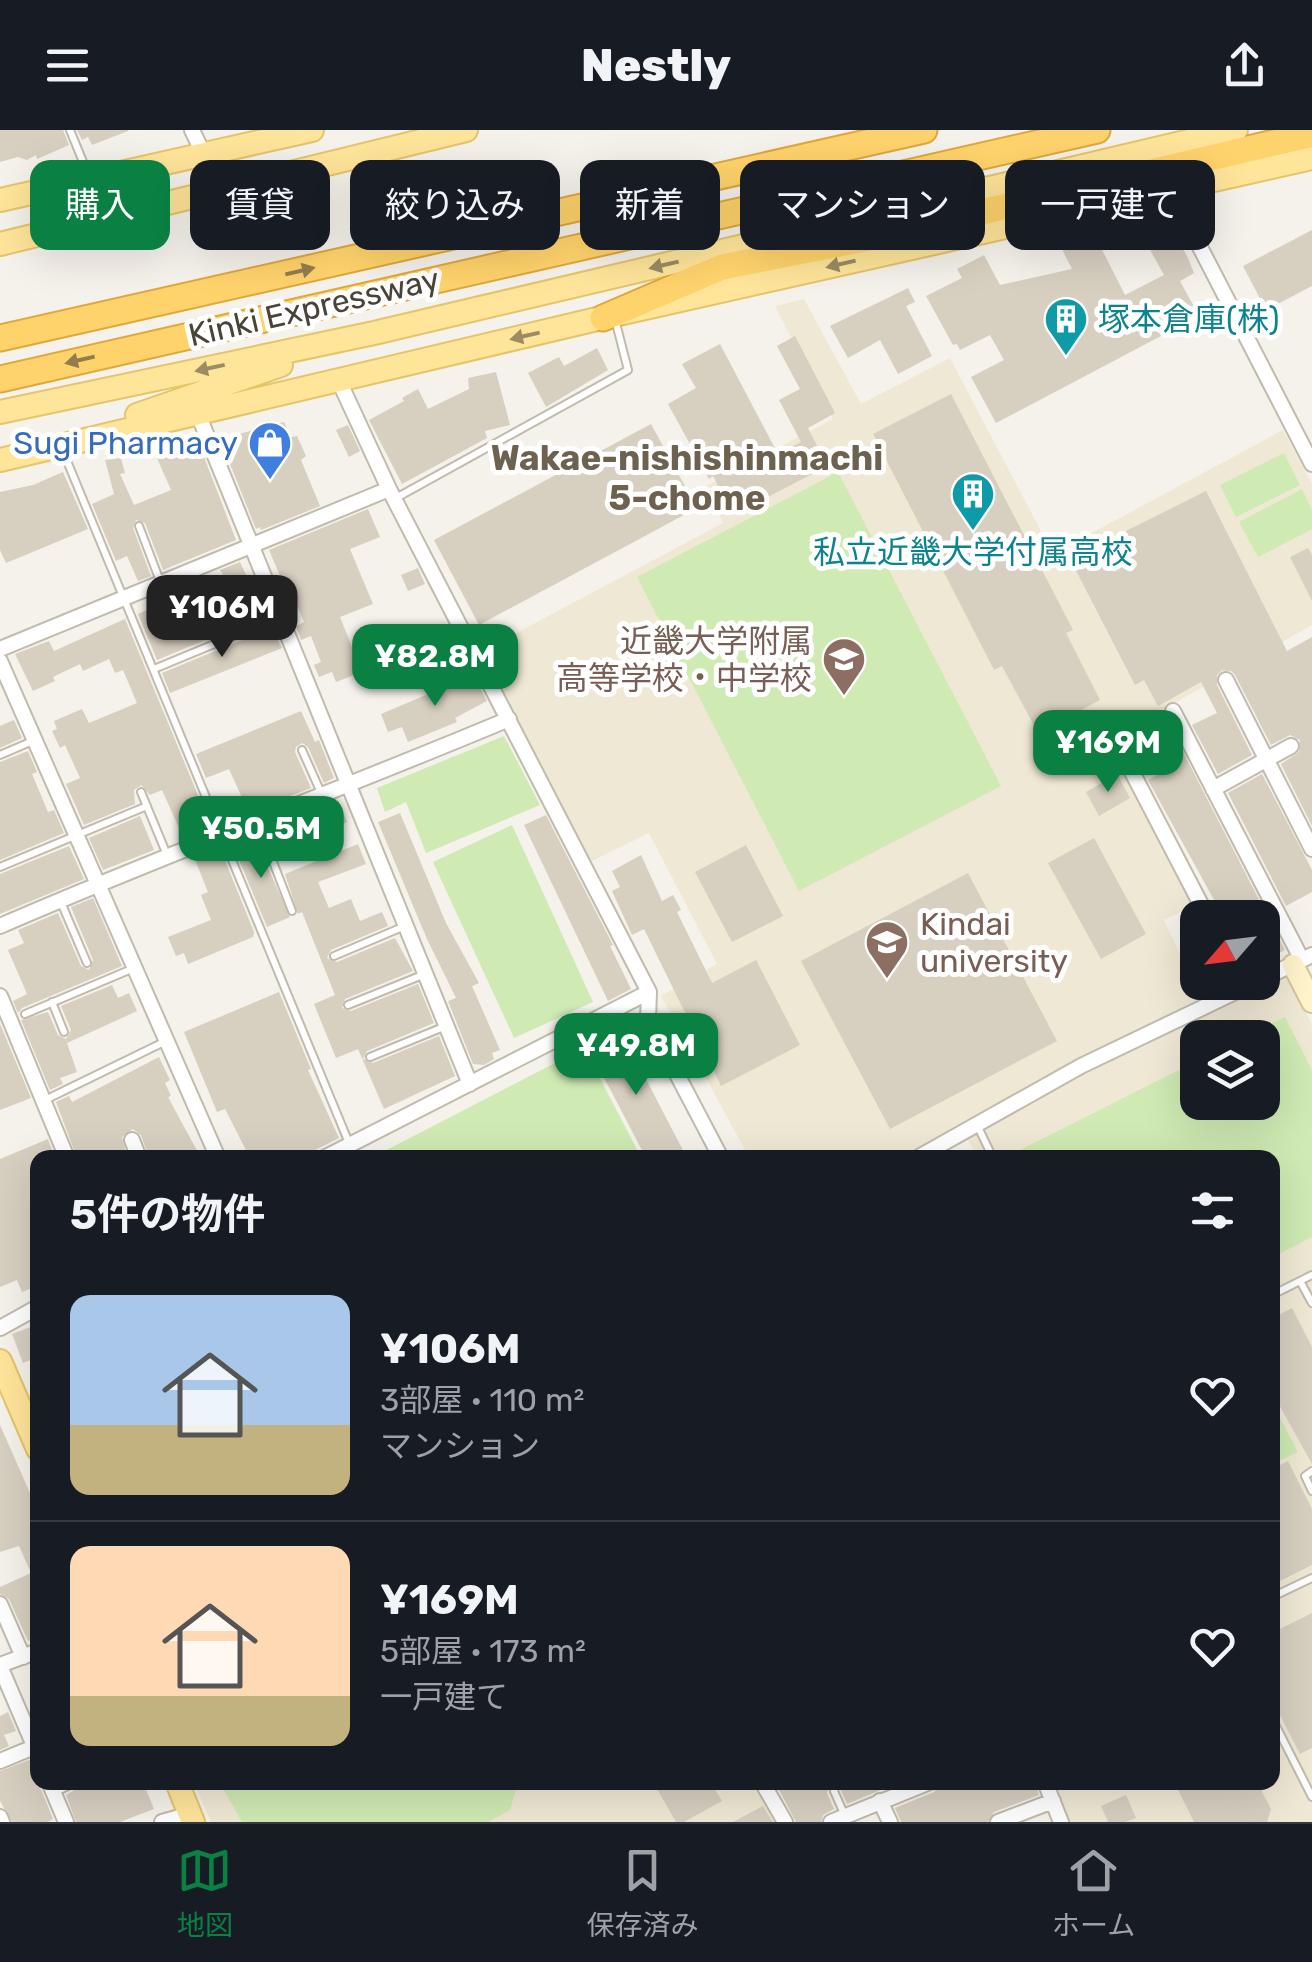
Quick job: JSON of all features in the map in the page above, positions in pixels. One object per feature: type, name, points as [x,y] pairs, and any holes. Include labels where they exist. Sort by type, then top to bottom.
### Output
[{"type":"highway","name":"Kinki Expressway","points":[[0,338],[924,130]]},
{"type":"highway","name":"Kinki Expressway","points":[[0,379],[1096,130]]},
{"type":"highway","points":[[608,316],[722,268],[880,236],[1312,134]]},
{"type":"main road","points":[[170,161],[312,130]]},
{"type":"main road","points":[[0,244],[466,130]]},
{"type":"main road","points":[[0,412],[374,332],[1236,130]]},
{"type":"main road","points":[[1215,180],[1312,158]]},
{"type":"main road","points":[[0,200],[30,193]]},
{"type":"main road","points":[[32,450],[1005,227]]},
{"type":"main road","points":[[0,460],[374,332]]},
{"type":"main road","points":[[0,1361],[30,1430]]},
{"type":"main road","points":[[180,1790],[192,1818]]},
{"type":"street","points":[[192,130],[203,153]]},
{"type":"street","points":[[1201,250],[1312,464]]},
{"type":"street","points":[[339,380],[392,494],[649,992],[648,1019],[718,1150]]},
{"type":"street","points":[[198,414],[470,1084]]},
{"type":"street","points":[[0,649],[251,546],[392,494]]},
{"type":"street","points":[[0,661],[215,1150]]},
{"type":"street","points":[[1226,680],[1312,849]]},
{"type":"street","points":[[1173,711],[1302,960],[1312,1002]]},
{"type":"street","points":[[0,926],[509,719]]},
{"type":"street","points":[[1118,745],[1199,900]]},
{"type":"street","points":[[1213,788],[1291,746]]},
{"type":"street","points":[[340,1150],[649,992]]},
{"type":"street","points":[[0,996],[64,1150]]},
{"type":"street","points":[[932,1150],[1081,1066],[1217,1000]]},
{"type":"street","points":[[132,1140],[136,1150]]},
{"type":"street","points":[[0,1328],[30,1312]]},
{"type":"street","points":[[0,1604],[30,1654],[0,1666],[30,1737]]},
{"type":"street","points":[[0,1761],[30,1753]]},
{"type":"street","points":[[52,1790],[66,1822]]},
{"type":"street","points":[[767,1790],[785,1822]]},
{"type":"street","points":[[838,1819],[908,1790]]},
{"type":"street","points":[[1048,1790],[1061,1822]]},
{"type":"street","points":[[880,1800],[890,1822]]},
{"type":"street","points":[[998,1822],[1053,1801]]},
{"type":"street","points":[[162,1822],[192,1818]]},
{"type":"lane","points":[[70,130],[82,160]]},
{"type":"lane","points":[[392,494],[628,370],[608,316]]},
{"type":"lane","points":[[67,461],[350,1145]]},
{"type":"lane","points":[[139,526],[161,582]]},
{"type":"lane","points":[[154,669],[279,617]]},
{"type":"lane","points":[[0,755],[35,740]]},
{"type":"lane","points":[[302,750],[322,797]]},
{"type":"lane","points":[[141,792],[168,856]]},
{"type":"lane","points":[[0,866],[147,806]]},
{"type":"lane","points":[[258,822],[292,911]]},
{"type":"lane","points":[[60,900],[87,963]]},
{"type":"lane","points":[[334,956],[405,926]]},
{"type":"lane","points":[[25,1014],[134,968]]},
{"type":"lane","points":[[348,1005],[425,974]]},
{"type":"lane","points":[[52,1002],[64,1032]]},
{"type":"lane","points":[[370,1057],[446,1026]]},
{"type":"lane","points":[[44,1101],[167,1040]]},
{"type":"lane","points":[[977,1125],[989,1150]]},
{"type":"lane","points":[[1280,1291],[1312,1275]]},
{"type":"lane","points":[[1300,1281],[1312,1303]]},
{"type":"lane","points":[[1312,1472],[1304,1476],[1312,1491]]},
{"type":"lane","points":[[1280,1592],[1312,1578]]},
{"type":"lane","points":[[1280,1734],[1312,1797]]},
{"type":"lane","points":[[834,1791],[838,1819]]},
{"type":"shaded area","name":"近畿大学附属 高等学校・中学校","points":[[804,299],[861,404],[950,358],[1053,554],[1283,430],[1312,484],[1312,625],[1108,741],[1193,900],[1180,900],[1180,912],[1164,920],[1180,955],[1180,1000],[1196,1000],[912,1150],[745,1150],[661,996],[717,964],[649,833],[590,862],[479,653],[723,523],[706,486],[833,419],[775,306]]},
{"type":"shaded area","name":"Kindai university","points":[[1286,974],[1312,1024],[1312,1822],[1069,1822],[1055,1790],[1280,1790],[1280,1150],[973,1150],[968,1140],[1082,1075],[1180,1026],[1180,1120],[1280,1120],[1280,1020],[1193,1020],[1233,1000],[1280,1000],[1280,977]]},
{"type":"shaded area","points":[[197,1790],[761,1790],[779,1822],[211,1822]]},
{"type":"green space","points":[[1284,453],[1300,485],[1236,517],[1220,485]]},
{"type":"green space","points":[[838,472],[1001,786],[799,891],[637,577]]},
{"type":"green space","points":[[1302,489],[1312,510],[1312,529],[1258,557],[1239,522]]},
{"type":"green space","points":[[504,736],[540,805],[426,853],[406,802],[385,812],[377,788]]},
{"type":"green space","points":[[512,825],[593,1002],[514,1038],[433,862]]},
{"type":"green space","points":[[1285,1017],[1312,1070],[1312,1237],[1280,1253],[1280,1150],[1020,1150],[1180,1070],[1180,1120],[1280,1120],[1279,1020]]},
{"type":"green space","points":[[584,1048],[637,1150],[387,1150]]},
{"type":"green space","points":[[1280,1418],[1298,1452],[1280,1461]]},
{"type":"green space","points":[[224,1790],[516,1790],[510,1810],[489,1822],[242,1822]]},
{"type":"building","points":[[0,130],[63,130],[69,145],[37,159],[36,155],[27,160],[18,157],[0,162]]},
{"type":"building","points":[[77,130],[128,131],[92,145],[88,137],[82,140]]},
{"type":"building","points":[[1312,230],[1312,286],[1266,310],[1243,266]]},
{"type":"building","points":[[1062,250],[1102,250],[1125,295],[1164,275],[1150,250],[1184,250],[1194,273],[1180,281],[1199,316],[996,423],[971,377],[1004,360],[990,335],[960,350],[957,344],[953,345],[926,296],[962,278],[957,269],[984,255],[1000,285],[1072,269]]},
{"type":"building","points":[[908,288],[915,302],[906,306],[932,356],[898,374],[880,340],[848,358],[830,326]]},
{"type":"building","points":[[795,336],[835,413],[808,428],[829,469],[733,515],[668,404],[696,388],[682,364],[720,344],[778,454],[801,442],[779,400],[800,389],[777,346]]},
{"type":"building","points":[[597,348],[608,370],[546,407],[528,373],[559,357],[564,366]]},
{"type":"building","points":[[496,372],[510,425],[485,431],[487,438],[402,484],[369,420],[418,389],[428,409],[469,389],[468,378]]},
{"type":"building","name":"私立近畿大学付属高校","points":[[951,394],[1073,630],[1066,633],[1100,700],[1038,733],[1002,666],[994,670],[873,434]]},
{"type":"building","name":"Sugi Pharmacy","points":[[284,422],[291,437],[297,436],[306,456],[301,460],[320,506],[256,529],[220,439]]},
{"type":"building","points":[[651,424],[697,508],[479,625],[434,540]]},
{"type":"building","points":[[348,425],[360,451],[349,457],[336,430]]},
{"type":"building","points":[[195,442],[236,540],[163,570],[145,523],[136,520],[133,528],[151,576],[138,581],[127,556],[116,561],[92,504],[114,494],[105,460],[121,458],[125,473],[120,474],[134,505],[171,490],[157,458]]},
{"type":"building","points":[[63,472],[88,529],[6,563],[0,550],[0,492],[33,485]]},
{"type":"building","points":[[1206,491],[1287,651],[1312,637],[1312,826],[1281,764],[1299,752],[1300,740],[1290,735],[1271,745],[1235,675],[1222,670],[1217,675],[1217,685],[1252,755],[1218,774],[1192,725],[1217,713],[1201,682],[1158,706],[1144,680],[1135,685],[1070,559]]},
{"type":"building","points":[[368,509],[380,537],[350,549],[373,604],[340,617],[362,672],[336,682],[332,672],[319,677],[314,665],[321,662],[311,636],[301,640],[296,626],[304,622],[269,550]]},
{"type":"building","points":[[1308,548],[1312,555],[1312,601],[1290,557]]},
{"type":"building","points":[[240,562],[265,615],[157,660],[138,614],[223,575],[220,570]]},
{"type":"building","points":[[418,568],[425,584],[408,591],[401,575]]},
{"type":"building","points":[[125,619],[207,817],[179,828],[162,790],[150,795],[141,785],[134,790],[135,804],[84,825],[66,784],[80,778],[65,745],[60,748],[52,731],[57,729],[54,721],[82,709],[89,723],[137,703],[123,670],[115,673],[109,659],[83,671],[80,664],[33,691],[15,654],[49,641],[54,651]]},
{"type":"building","points":[[271,628],[282,648],[170,693],[162,673]]},
{"type":"building","points":[[473,675],[487,701],[455,718],[457,722],[408,742],[402,727],[388,732],[381,714]]},
{"type":"building","points":[[301,711],[315,742],[319,740],[334,778],[324,783],[308,747],[302,743],[295,752],[311,788],[254,810],[248,798],[243,800],[229,769],[206,778],[196,754]]},
{"type":"building","points":[[1163,713],[1259,900],[1214,900],[1148,780],[1157,775],[1137,738],[1156,728],[1151,719]]},
{"type":"building","points":[[14,720],[22,738],[0,748],[0,726]]},
{"type":"building","points":[[28,751],[37,772],[32,774],[48,812],[54,810],[64,833],[0,860],[0,762]]},
{"type":"building","points":[[1117,774],[1130,798],[1099,816],[1086,792]]},
{"type":"building","points":[[1262,774],[1312,870],[1312,892],[1286,906],[1228,793]]},
{"type":"building","points":[[338,800],[347,822],[325,832],[317,816],[308,820],[305,813]]},
{"type":"building","points":[[400,813],[446,923],[479,983],[472,986],[500,1050],[492,1053],[494,1059],[484,1065],[473,1064],[448,1001],[456,998],[378,822]]},
{"type":"building","points":[[546,815],[613,945],[610,946],[631,989],[608,1001],[524,825]]},
{"type":"building","points":[[140,816],[154,850],[103,870],[89,838]]},
{"type":"building","points":[[253,834],[290,917],[267,927],[232,843]]},
{"type":"building","points":[[1094,838],[1146,934],[1101,959],[1048,863]]},
{"type":"building","points":[[358,844],[366,864],[318,882],[329,908],[351,899],[360,921],[382,912],[388,926],[331,950],[327,958],[337,962],[395,938],[413,971],[345,999],[342,1008],[351,1011],[418,984],[434,1023],[367,1051],[363,1059],[373,1063],[439,1036],[455,1076],[384,1109],[358,1049],[336,1058],[314,1004],[335,995],[302,912],[298,914],[285,874]]},
{"type":"building","points":[[746,845],[783,916],[732,942],[695,872]]},
{"type":"building","points":[[69,846],[84,879],[0,914],[0,874]]},
{"type":"building","points":[[220,848],[253,937],[188,964],[184,953],[176,956],[168,937],[211,920],[201,895],[208,892],[196,862]]},
{"type":"building","points":[[641,855],[662,901],[673,895],[681,910],[677,912],[712,983],[756,960],[800,1045],[721,1086],[644,929],[632,935],[612,891],[620,887],[612,871]]},
{"type":"building","points":[[968,873],[1057,1041],[890,1129],[801,961]]},
{"type":"building","points":[[93,898],[122,966],[18,1013],[13,1001],[27,994],[8,950],[24,943],[18,930],[58,913],[81,966],[89,970],[93,960],[71,907]]},
{"type":"building","points":[[112,985],[118,998],[129,993],[137,1011],[67,1043],[77,1072],[60,1078],[63,1084],[50,1090],[21,1020],[48,1012],[58,1035],[66,1039],[71,1030],[61,1006]]},
{"type":"building","points":[[279,992],[339,1138],[315,1150],[246,1150],[225,1109],[217,1112],[184,1032]]},
{"type":"building","points":[[0,1024],[31,1098],[0,1110]]},
{"type":"building","points":[[622,1033],[683,1150],[642,1150],[587,1045],[604,1036],[607,1041]]},
{"type":"building","points":[[159,1057],[170,1080],[165,1083],[171,1096],[168,1097],[197,1150],[146,1150],[141,1135],[133,1129],[122,1137],[125,1150],[74,1150],[56,1102],[69,1096],[72,1102]]},
{"type":"building","points":[[48,1139],[52,1150],[30,1150],[30,1289],[22,1292],[17,1280],[0,1287],[0,1159]]},
{"type":"building","points":[[1292,1308],[1312,1347],[1312,1464],[1280,1406],[1280,1314]]},
{"type":"building","points":[[30,1327],[30,1360],[23,1363],[12,1334]]},
{"type":"building","points":[[0,1425],[30,1493],[30,1571],[19,1546],[0,1552]]},
{"type":"building","points":[[1288,1461],[1312,1509],[1312,1565],[1280,1581],[1280,1465]]},
{"type":"building","points":[[30,1573],[30,1640],[9,1599],[0,1594],[0,1587]]},
{"type":"building","points":[[1312,1613],[1312,1748],[1300,1754],[1280,1715],[1280,1629]]},
{"type":"building","points":[[8,1712],[16,1731],[4,1735],[9,1746],[0,1750],[0,1716]]},
{"type":"building","points":[[30,1761],[30,1790],[41,1790],[53,1819],[12,1822],[0,1801],[0,1771]]},
{"type":"building","points":[[74,1790],[146,1790],[154,1809],[120,1822],[76,1822],[66,1795]]},
{"type":"building","points":[[658,1790],[716,1790],[722,1801],[684,1822],[676,1822]]},
{"type":"building","points":[[779,1790],[828,1790],[834,1809],[823,1815],[821,1822],[796,1822]]},
{"type":"building","points":[[841,1790],[881,1790],[847,1804]]},
{"type":"building","points":[[1037,1790],[1039,1795],[994,1812],[988,1822],[901,1822],[895,1808],[934,1792]]},
{"type":"building","points":[[1178,1790],[1261,1790],[1271,1809],[1267,1822],[1194,1822]]},
{"type":"building","points":[[1126,1795],[1136,1818],[1108,1822],[1101,1806]]},
{"type":"building","points":[[763,1806],[773,1822],[733,1822]]},
{"type":"place","name":"塚本倉庫(株)","points":[[1066,357]]},
{"type":"place","name":"Sugi Pharmacy","points":[[270,481]]},
{"type":"place","name":"私立近畿大学付属高校","points":[[973,532]]},
{"type":"place","name":"近畿大学附属 高等学校・中学校","points":[[844,697]]},
{"type":"place","name":"Kindai university","points":[[887,980]]},
{"type":"district","name":"Wakae-nishishinmachi 5-chome","points":[[687,478]]}]
